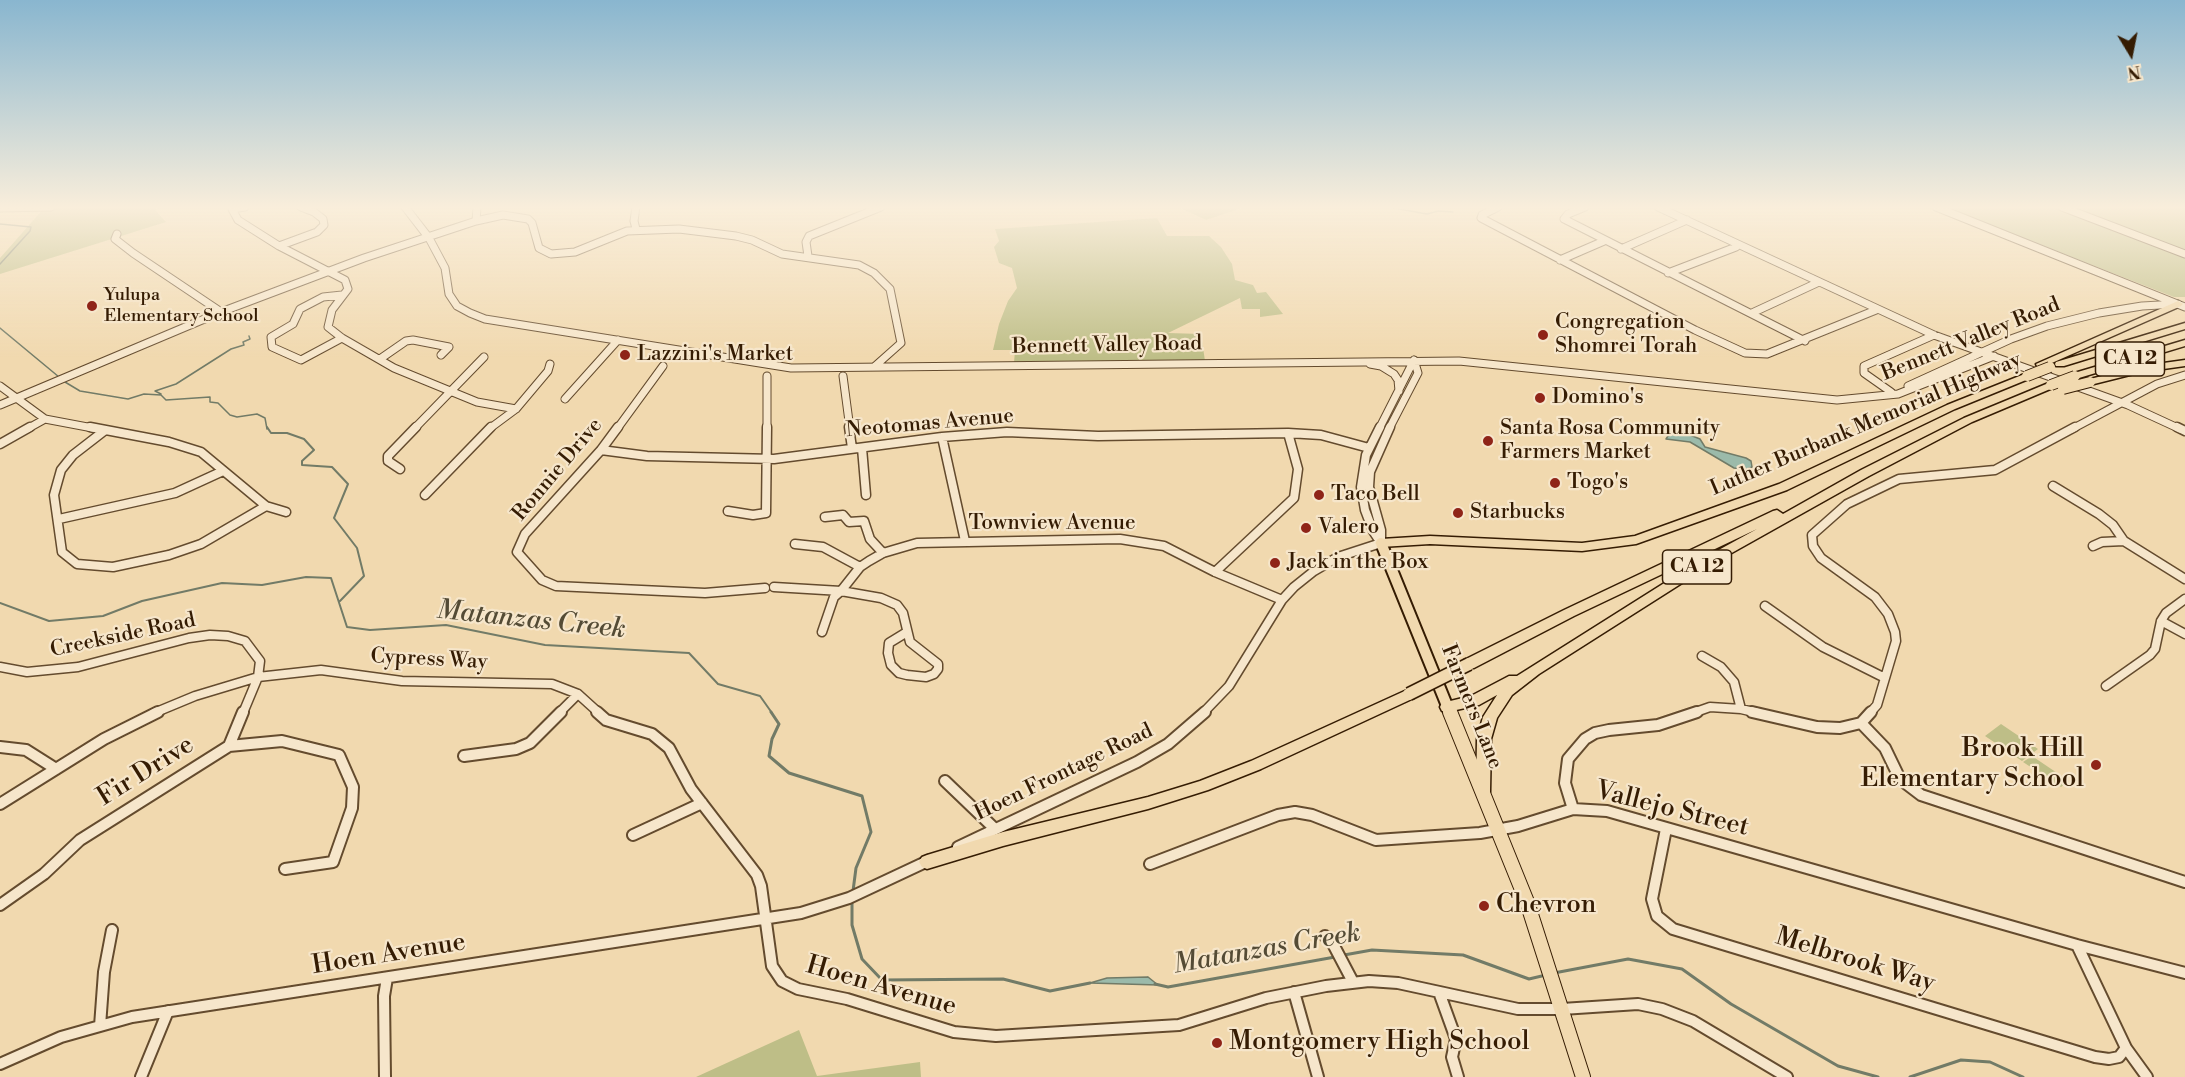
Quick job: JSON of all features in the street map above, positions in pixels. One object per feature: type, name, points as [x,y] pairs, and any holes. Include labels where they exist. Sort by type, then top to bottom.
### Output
[{"type":"highway","points":[[2045,366],[2183,305]]},
{"type":"highway","name":"Luther Burbank Memorial Highway","points":[[1381,543],[1430,540],[1582,547],[1636,540],[1792,483],[2023,374],[2185,326]]},
{"type":"highway","name":"Luther Burbank Memorial Highway","points":[[1865,473],[1968,420],[2051,385],[2185,342]]},
{"type":"highway","points":[[1930,440],[2026,400],[2142,369],[2185,363]]},
{"type":"highway","points":[[927,862],[1003,838],[1148,803],[1203,786],[1256,765],[1409,694],[1569,613],[1865,473]]},
{"type":"highway","name":"CA 12","points":[[1483,792],[1484,740],[1490,717],[1507,691],[1534,670],[1708,561],[1865,473]]},
{"type":"highway","points":[[1447,706],[1474,701],[1534,670]]},
{"type":"main road","name":"Farmers Lane","points":[[1381,543],[1498,830],[1548,966],[1582,1077]]},
{"type":"street","points":[[139,257],[221,312]]},
{"type":"street","points":[[300,257],[345,280],[348,289],[332,310],[328,327],[342,338],[394,368],[477,402],[516,409]]},
{"type":"street","points":[[0,405],[221,312],[371,257]]},
{"type":"street","name":"Bennett Valley Road","points":[[439,257],[445,268],[449,294],[457,306],[485,319],[791,368],[1414,360],[1506,364],[1821,400],[1898,394],[1926,385],[1994,356]]},
{"type":"street","points":[[815,257],[859,265],[874,273],[890,289],[901,343],[874,368]]},
{"type":"street","points":[[1555,257],[1735,349],[1758,355],[1805,341],[1875,310]]},
{"type":"street","points":[[1560,260],[1566,257]]},
{"type":"street","points":[[1637,257],[1805,341]]},
{"type":"street","points":[[1668,273],[1709,257]]},
{"type":"street","points":[[1766,257],[1875,310],[1934,335],[2122,403],[2185,431]]},
{"type":"street","points":[[2063,257],[2183,305]]},
{"type":"street","points":[[1752,313],[1819,282]]},
{"type":"street","points":[[342,295],[323,297],[300,309],[293,324],[271,337],[272,347],[301,360],[342,338]]},
{"type":"street","name":"Bennett Valley Road","points":[[1877,397],[1911,385],[2028,333],[2075,318],[2142,306],[2183,305]]},
{"type":"street","points":[[1891,392],[1864,373],[1864,366],[1934,335]]},
{"type":"street","points":[[380,360],[406,341],[413,340],[449,347],[441,355]]},
{"type":"street","points":[[565,399],[618,340]]},
{"type":"street","points":[[400,469],[388,461],[388,456],[484,357]]},
{"type":"street","points":[[1381,543],[1381,531],[1369,487],[1370,472],[1396,413],[1418,373],[1414,360]]},
{"type":"street","name":"Farmers Lane","points":[[1381,543],[1373,531],[1362,498],[1362,469],[1369,448],[1414,360]]},
{"type":"street","points":[[1352,361],[1381,366],[1391,372],[1398,380],[1399,391]]},
{"type":"street","points":[[425,495],[483,433],[516,409],[548,371],[550,364]]},
{"type":"street","name":"Ronnie Drive","points":[[663,366],[601,450],[525,534],[517,552],[542,580],[556,586],[705,593],[770,588],[841,591]]},
{"type":"street","points":[[1573,808],[1565,783],[1568,759],[1585,739],[1609,730],[1658,725],[1710,707],[1741,709],[1817,727],[1840,728],[1861,723],[1877,705],[1883,677],[1896,641],[1888,614],[1866,590],[1821,558],[1813,546],[1812,535],[1847,504],[1899,478],[1995,470],[2157,384],[2185,375]]},
{"type":"street","points":[[728,511],[753,515],[766,513],[767,376]]},
{"type":"street","points":[[843,376],[852,448]]},
{"type":"street","points":[[0,386],[45,419],[169,442],[201,452],[266,506],[286,512]]},
{"type":"street","points":[[0,444],[45,419]]},
{"type":"street","points":[[104,431],[72,454],[61,470],[54,495],[62,552],[77,564],[113,567],[169,555],[201,544],[266,506]]},
{"type":"street","name":"Neotomas Avenue","points":[[601,450],[647,456],[766,459],[942,437],[1007,432],[1098,436],[1288,433],[1321,435],[1369,448]]},
{"type":"street","points":[[1215,572],[1294,498],[1298,469],[1288,433]]},
{"type":"street","points":[[942,437],[965,541]]},
{"type":"street","points":[[862,447],[866,495]]},
{"type":"street","points":[[59,519],[123,503],[149,501],[167,496],[223,471]]},
{"type":"street","points":[[2053,486],[2107,520],[2124,541],[2185,579]]},
{"type":"street","points":[[825,517],[843,515],[849,522],[864,521],[870,539],[883,553]]},
{"type":"street","name":"Townview Avenue","points":[[822,632],[834,597],[860,567],[883,553],[917,543],[1120,539],[1146,542],[1164,546],[1215,572],[1282,600]]},
{"type":"street","points":[[2093,546],[2102,542],[2124,541]]},
{"type":"street","name":"Hoen Frontage Road","points":[[765,919],[828,906],[871,888],[1137,762],[1185,731],[1215,703],[1236,678],[1282,600],[1301,581],[1322,566],[1346,554],[1381,543]]},
{"type":"street","points":[[795,544],[830,550],[860,567]]},
{"type":"street","points":[[841,591],[881,598],[897,605],[907,624],[910,642],[936,661],[938,669],[934,674],[926,677],[907,675],[899,673],[891,665],[888,653],[890,643],[907,632]]},
{"type":"street","points":[[2106,686],[2150,655],[2155,649],[2161,621],[2166,613],[2185,599]]},
{"type":"street","points":[[1765,606],[1822,647],[1883,677]]},
{"type":"street","points":[[2161,621],[2185,634]]},
{"type":"street","name":"Creekside Road","points":[[0,667],[27,672],[78,667],[189,638],[210,635],[228,636],[245,641],[260,661],[258,677]]},
{"type":"street","points":[[1702,656],[1711,659],[1727,673],[1737,690],[1741,709]]},
{"type":"street","name":"Cypress Way","points":[[0,804],[115,732],[161,709],[201,693],[258,677],[298,671],[329,670],[409,682],[552,684],[578,694],[606,720],[645,731],[664,743],[702,803],[757,875],[761,886],[765,919]]},
{"type":"street","points":[[229,746],[258,677]]},
{"type":"street","points":[[464,756],[516,749],[530,743],[578,694]]},
{"type":"street","points":[[1861,723],[1885,748],[1900,778],[1921,795],[1956,809],[2185,882]]},
{"type":"street","name":"Fir Drive","points":[[0,905],[44,874],[80,840],[229,746],[282,741],[339,755],[353,787],[352,808],[333,862],[285,869]]},
{"type":"street","points":[[0,747],[26,750],[56,769]]},
{"type":"street","points":[[945,781],[995,829]]},
{"type":"street","points":[[633,835],[702,803]]},
{"type":"street","name":"Vallejo Street","points":[[1150,864],[1278,815],[1295,812],[1311,815],[1376,840],[1498,830],[1573,808],[1607,811],[2077,945],[2185,973]]},
{"type":"street","name":"Melbrook Way","points":[[1666,829],[1652,899],[1658,916],[1673,929],[2095,1058],[2119,1057],[2126,1048]]},
{"type":"street","name":"Hoen Avenue","points":[[0,1064],[61,1037],[168,1011],[765,919],[772,966],[778,977],[787,984],[964,1034],[1024,1035],[1179,1025],[1253,1001],[1294,992],[1353,982],[1383,982],[1518,1009],[1562,1009],[1627,1004],[1662,1009],[1693,1021],[1787,1077]]},
{"type":"street","points":[[100,1026],[112,930]]},
{"type":"street","points":[[1329,940],[1353,982]]},
{"type":"street","points":[[2077,945],[2126,1048],[2147,1077]]},
{"type":"street","points":[[385,1077],[384,996],[387,978]]},
{"type":"street","points":[[1294,992],[1318,1077]]},
{"type":"street","points":[[1439,992],[1456,1039],[1452,1057],[1458,1077]]},
{"type":"street","points":[[141,1077],[168,1011]]},
{"type":"green space","points":[[1,257],[53,257],[0,274]]},
{"type":"green space","points":[[997,257],[1228,257],[1232,264],[1235,280],[1253,285],[1257,293],[1266,292],[1283,314],[1260,317],[1260,309],[1242,309],[1240,298],[1168,333],[1201,334],[1205,361],[1014,363],[1015,350],[993,350],[999,324],[1008,301],[1017,288],[1012,268],[999,263]]},
{"type":"green space","points":[[2072,257],[2185,257],[2185,297],[2174,297]]},
{"type":"green space","points":[[2001,724],[2038,749],[2022,761],[1985,736]]},
{"type":"green space","points":[[2032,756],[2069,781],[2061,787],[2023,762]]},
{"type":"green space","points":[[799,1030],[817,1076],[920,1062],[921,1077],[696,1077]]},
{"type":"shaded area","points":[[1680,431],[1700,439],[1705,447],[1746,458],[1751,461],[1752,467],[1745,470],[1734,468],[1690,442],[1666,439]]},
{"type":"shaded area","points":[[1148,977],[1158,985],[1090,983],[1107,978]]},
{"type":"waterway","points":[[0,264],[6,257]]},
{"type":"waterway","points":[[0,328],[59,377]]},
{"type":"waterway","points":[[161,394],[155,391],[176,384],[231,349],[244,345],[243,342],[250,339],[249,336]]},
{"type":"waterway","points":[[65,382],[80,391],[128,399],[144,394],[161,395],[166,400],[210,397],[210,402],[218,403],[230,415],[237,417],[257,414],[265,418],[267,429]]},
{"type":"waterway","points":[[267,427],[271,433],[287,433],[304,439],[314,450],[302,461],[302,465],[332,467],[348,484],[334,518],[357,548],[364,576],[340,601]]},
{"type":"waterway","name":"Matanzas Creek","points":[[0,603],[49,621],[103,616],[142,601],[222,583],[262,585],[306,577],[331,578],[347,627],[370,630],[446,625],[545,645],[689,653],[718,684],[760,696],[772,713]]},
{"type":"waterway","name":"Matanzas Creek","points":[[771,712],[779,724],[772,739],[769,756],[789,773],[862,796],[871,832],[856,868],[853,891]]},
{"type":"waterway","name":"Matanzas Creek","points":[[852,900],[852,925],[862,959],[882,980],[1003,979],[1050,991],[1090,983]]},
{"type":"waterway","name":"Matanzas Creek","points":[[1344,955],[1372,950],[1463,955],[1529,979],[1546,975]]},
{"type":"waterway","name":"Matanzas Creek","points":[[1155,984],[1168,987],[1335,957]]},
{"type":"waterway","name":"Matanzas Creek","points":[[1554,973],[1628,959],[1682,969],[1731,1004],[1838,1066],[1878,1077]]},
{"type":"waterway","name":"Matanzas Creek","points":[[1910,1077],[1961,1060],[1990,1062],[2023,1077]]},
{"type":"place","name":"Yulupa Elementary School","points":[[92,306]]},
{"type":"place","name":"Congregation Shomrei Torah","points":[[1543,335]]},
{"type":"place","name":"Lazzini's Market","points":[[625,355]]},
{"type":"place","name":"Domino's","points":[[1540,398]]},
{"type":"place","name":"Santa Rosa Community Farmers Market","points":[[1488,441]]},
{"type":"place","name":"Togo's","points":[[1555,483]]},
{"type":"place","name":"Taco Bell","points":[[1319,495]]},
{"type":"place","name":"Starbucks","points":[[1458,513]]},
{"type":"place","name":"Valero","points":[[1306,528]]},
{"type":"place","name":"Jack in the Box","points":[[1275,563]]},
{"type":"place","name":"Brook Hill Elementary School","points":[[2096,765]]},
{"type":"place","name":"Chevron","points":[[1484,906]]},
{"type":"place","name":"Montgomery High School","points":[[1217,1043]]}]
